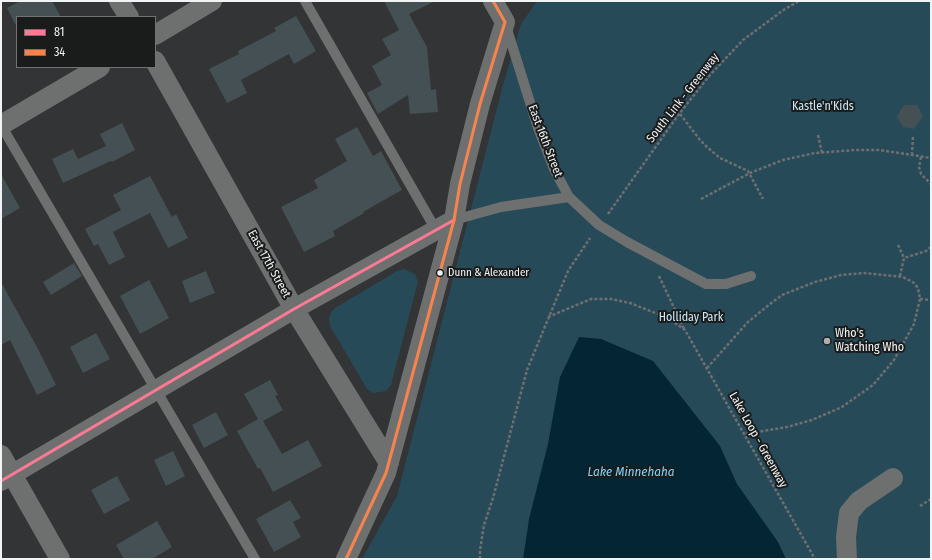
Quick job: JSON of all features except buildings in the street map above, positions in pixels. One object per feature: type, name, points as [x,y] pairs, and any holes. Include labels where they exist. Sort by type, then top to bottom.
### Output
[{"type":"street","points":[[119,1],[128,16]]},
{"type":"street","points":[[156,34],[212,1]]},
{"type":"street","name":"East 16th Street","points":[[493,1],[505,22]]},
{"type":"street","points":[[346,559],[389,464],[404,401],[454,220],[460,184],[478,111],[505,22]]},
{"type":"street","name":"East 17th Street","points":[[156,63],[294,309],[389,464]]},
{"type":"street","points":[[1,125],[98,68]]},
{"type":"street","points":[[6,477],[294,309],[454,220]]},
{"type":"street","points":[[1,456],[6,477],[60,559]]},
{"type":"street","points":[[847,559],[846,537],[849,513],[859,501],[893,478]]},
{"type":"lane","points":[[305,1],[436,230]]},
{"type":"lane","name":"East 16th Street","points":[[505,22],[538,128],[554,169],[569,197],[599,225],[627,242],[706,284],[726,284],[750,276]]},
{"type":"lane","points":[[1,125],[255,559]]},
{"type":"lane","points":[[454,220],[501,207],[569,197]]},
{"type":"path","name":"South Link - Greenway","points":[[599,225],[679,114],[710,75],[743,40],[785,9],[799,1]]},
{"type":"path","points":[[679,114],[700,140],[720,158],[748,170],[763,200]]},
{"type":"path","points":[[818,135],[822,153]]},
{"type":"path","points":[[912,155],[913,136]]},
{"type":"path","points":[[701,199],[750,173],[783,160],[822,153],[855,150],[880,150],[931,158]]},
{"type":"path","points":[[921,157],[919,167],[921,174],[931,184]]},
{"type":"path","points":[[480,559],[483,531],[525,378],[568,271],[599,225]]},
{"type":"path","points":[[898,244],[904,258],[900,276]]},
{"type":"path","points":[[904,258],[926,251],[931,247]]},
{"type":"path","points":[[707,368],[748,322],[770,304],[782,295],[815,282],[841,275],[864,273],[900,276],[909,279],[918,288],[920,299],[914,324],[894,360],[872,385],[842,407],[812,420],[787,427],[745,434]]},
{"type":"path","name":"Lake Loop - Greenway","points":[[659,277],[685,330],[745,434],[814,559]]},
{"type":"path","name":"Lake Loop - Greenway","points":[[548,318],[591,299],[611,298],[630,303],[668,318],[685,330]]},
{"type":"path","points":[[920,299],[931,300]]},
{"type":"path","points":[[920,506],[931,499]]},
{"type":"green space","name":"Holliday Park","points":[[537,1],[931,1],[931,559],[362,559],[397,496],[503,85],[521,24]]},
{"type":"green space","points":[[404,269],[415,274],[418,282],[391,385],[386,391],[373,393],[367,389],[330,326],[329,318],[335,308],[397,271]]},
{"type":"water","name":"Lake Minnehaha","points":[[579,337],[601,339],[653,361],[720,446],[737,484],[778,542],[786,559],[523,559],[529,519],[548,444],[560,377]]},
{"type":"transit line","name":"34","points":[[346,559],[386,473],[454,220],[460,184],[480,104],[505,22],[493,1]]},
{"type":"transit line","name":"81","points":[[1,481],[294,309],[454,220]]},
{"type":"place","name":"Dunn & Alexander","points":[[440,273]]},
{"type":"place","name":"Who's Watching Who","points":[[827,341]]},
{"type":"park label","name":"Kastle'n'Kids","points":[[823,107]]}]
